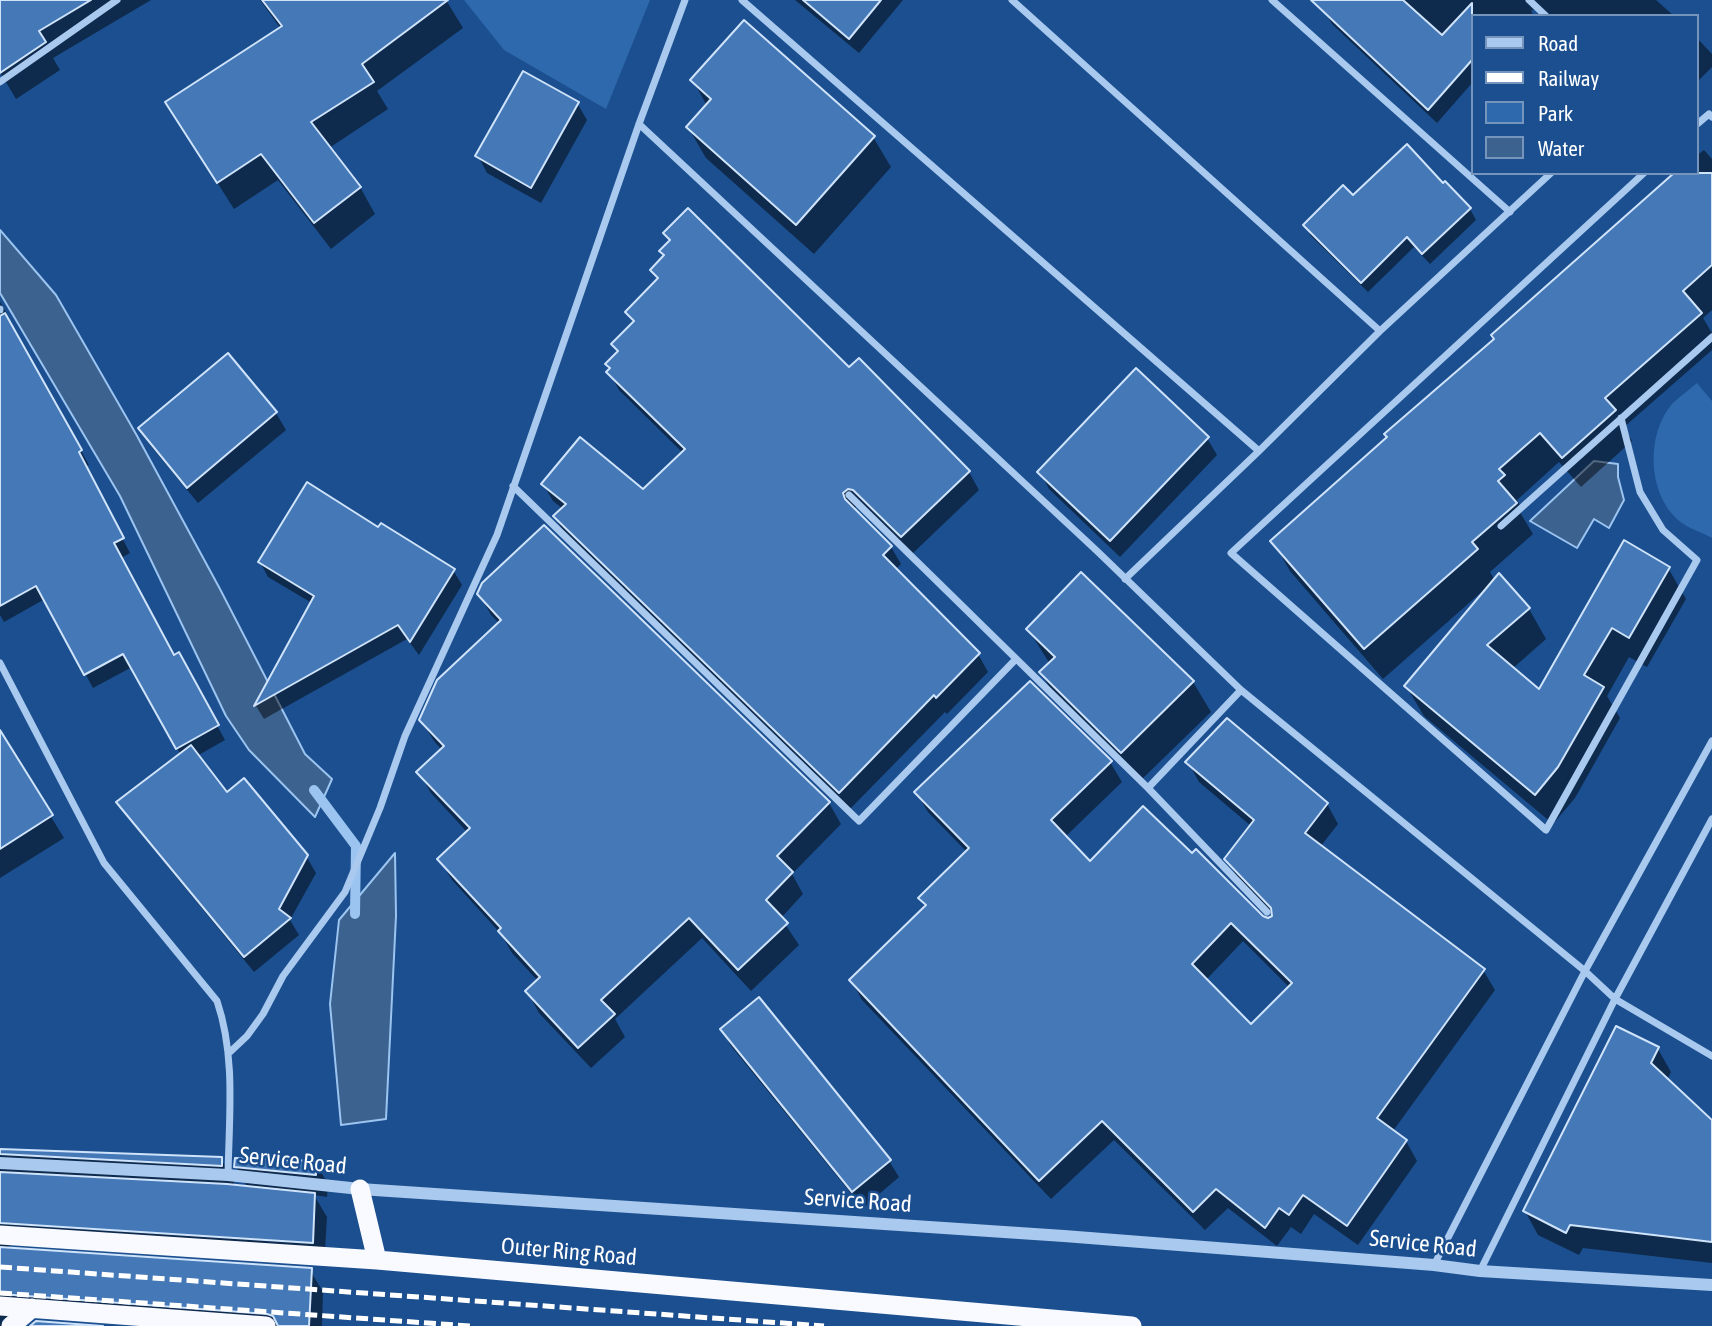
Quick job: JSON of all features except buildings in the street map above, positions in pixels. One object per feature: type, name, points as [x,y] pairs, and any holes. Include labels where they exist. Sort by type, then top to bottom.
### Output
[{"type":"highway","points":[[360,1189],[377,1260]]},
{"type":"highway","name":"Outer Ring Road","points":[[0,1235],[377,1260],[1132,1326]]},
{"type":"highway","points":[[0,1306],[266,1326]]},
{"type":"highway","points":[[11,1326],[32,1308]]},
{"type":"street","points":[[0,82],[117,0]]},
{"type":"street","points":[[230,1052],[247,1036],[263,1014],[283,976],[345,892],[380,807],[405,736],[497,535],[639,124],[685,0]]},
{"type":"street","points":[[742,0],[1259,451]]},
{"type":"street","points":[[1012,0],[1380,331]]},
{"type":"street","points":[[1272,0],[1510,212]]},
{"type":"street","points":[[1529,0],[1544,14]]},
{"type":"street","points":[[1698,123],[1709,114],[1712,117]]},
{"type":"street","points":[[639,124],[1241,690],[1586,971],[1615,999],[1712,1056]]},
{"type":"street","points":[[1125,579],[1380,331],[1549,175]]},
{"type":"street","points":[[1621,418],[1640,492],[1663,530],[1697,560],[1546,830],[1231,553],[1642,175]]},
{"type":"street","points":[[1501,526],[1712,337]]},
{"type":"street","points":[[513,486],[859,821],[1016,659]]},
{"type":"street","points":[[849,495],[1148,788],[1267,912]]},
{"type":"street","points":[[0,663],[104,863],[217,1002],[225,1024],[230,1052],[228,1175]]},
{"type":"street","points":[[1148,788],[1241,690]]},
{"type":"street","points":[[1434,1265],[1586,971],[1712,741]]},
{"type":"street","points":[[1480,1271],[1615,999],[1712,820]]},
{"type":"street","name":"Service Road","points":[[0,1163],[228,1175],[360,1189],[1064,1236],[1434,1265],[1480,1271],[1712,1285]]},
{"type":"green space","points":[[464,0],[650,0],[606,109],[504,50]]},
{"type":"green space","points":[[1697,383],[1712,401],[1712,538],[1682,523],[1668,508],[1660,495],[1654,463],[1654,447],[1664,416],[1672,404]]},
{"type":"water","points":[[0,230],[56,295],[136,434],[305,754],[332,779],[315,817],[249,750],[226,716],[120,496],[0,293]]},
{"type":"water","points":[[1594,461],[1618,464],[1618,477],[1624,500],[1609,528],[1594,519],[1577,548],[1530,521]]},
{"type":"water","points":[[395,853],[396,916],[386,1119],[341,1125],[330,1004],[339,920]]},
{"type":"waterway","points":[[314,790],[356,846],[355,914]]},
{"type":"railway","points":[[0,1267],[824,1326]]},
{"type":"railway","points":[[0,1293],[470,1326]]}]
